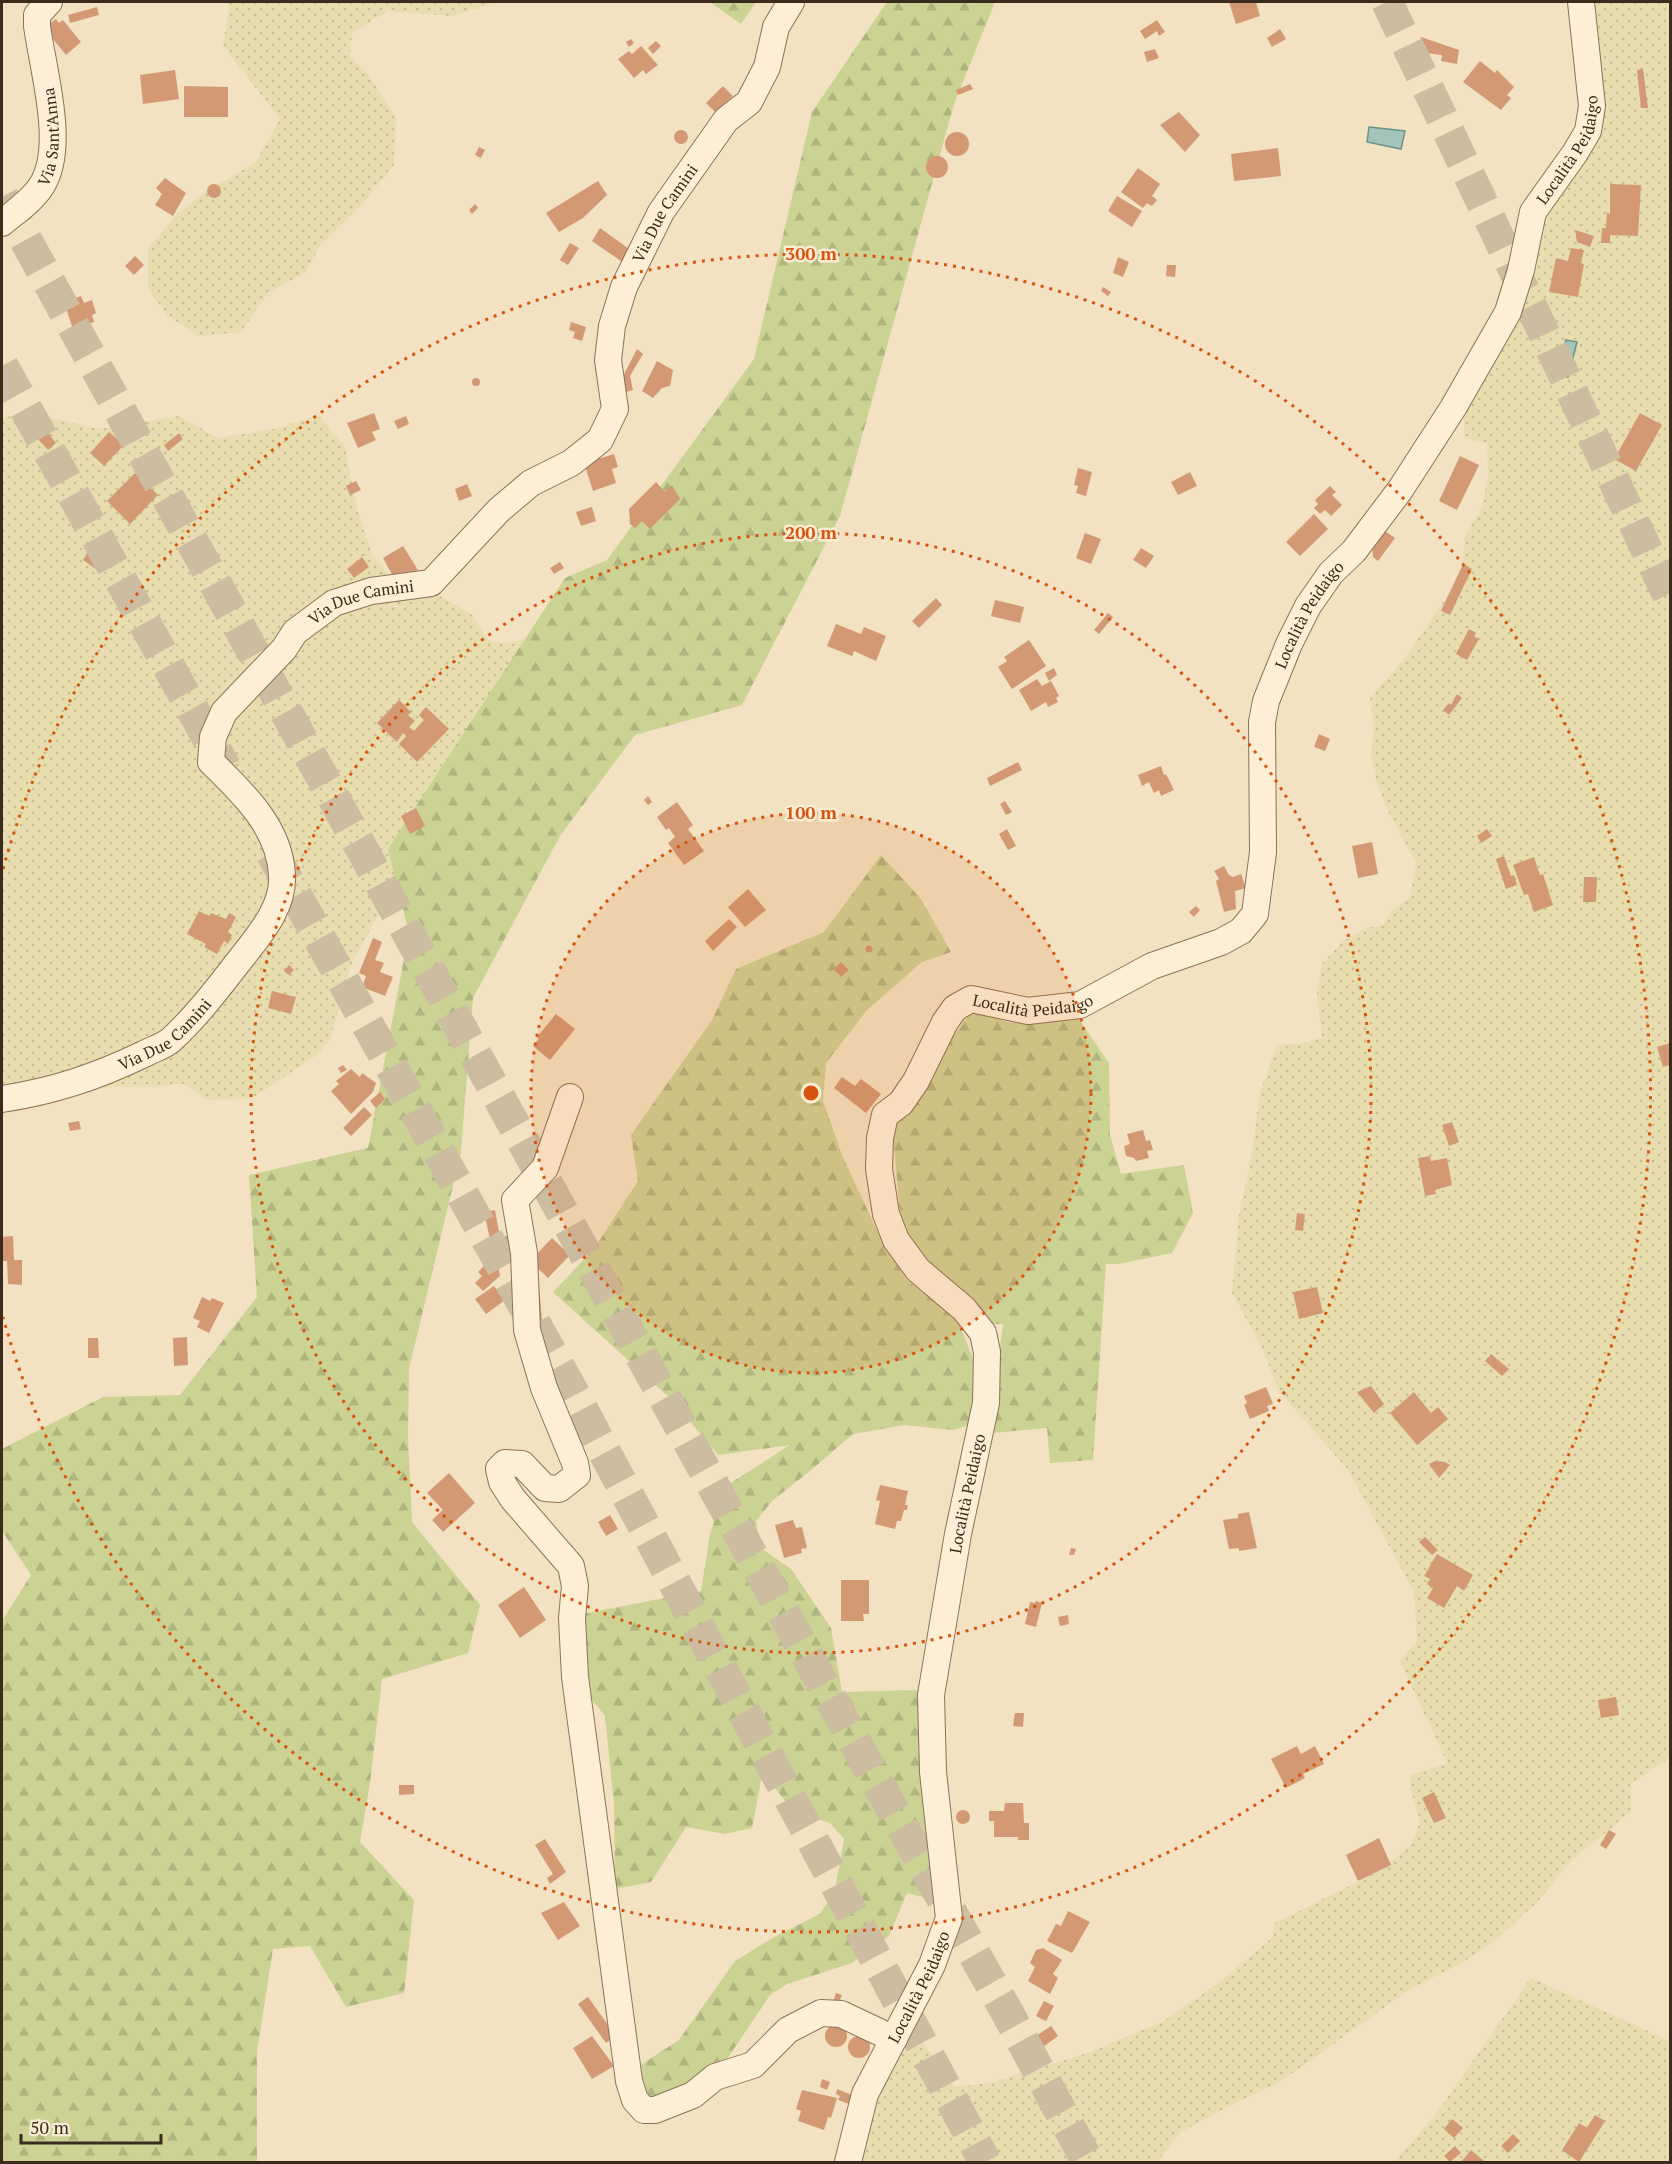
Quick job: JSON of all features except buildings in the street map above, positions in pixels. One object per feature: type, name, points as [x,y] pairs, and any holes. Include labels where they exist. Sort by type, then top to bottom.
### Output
[{"type":"street","name":"Via Sant'Anna","points":[[2,223],[42,187],[51,166],[54,134],[37,26],[38,15],[50,2]]},
{"type":"street","name":"Via Due Camini","points":[[2,1099],[43,1092],[110,1070],[171,1041],[266,927],[278,900],[282,876],[277,847],[247,797],[211,762],[213,737],[224,712],[284,649],[295,632],[334,603],[371,591],[431,583],[500,510],[531,483],[571,463],[600,440],[615,409],[608,360],[612,326],[624,287],[661,212],[726,120],[749,102],[767,67],[776,27],[791,2]]},
{"type":"street","name":"Località Peidaigo","points":[[848,2163],[865,2094],[932,1965],[950,1918],[933,1772],[931,1695],[958,1534],[986,1403],[987,1352],[983,1333],[964,1309],[918,1270],[896,1240],[886,1214],[879,1169],[880,1138],[885,1115],[901,1103],[916,1081],[945,1022],[955,1008],[972,999],[1028,1011],[1080,1005],[1152,966],[1221,942],[1241,931],[1255,914],[1263,852],[1262,722],[1266,701],[1289,644],[1316,593],[1331,573],[1354,551],[1400,490],[1453,408],[1508,312],[1521,270],[1533,212],[1575,153],[1588,130],[1592,106],[1581,2]]},
{"type":"street","points":[[570,1098],[545,1168],[515,1200],[524,1253],[527,1330],[543,1388],[575,1463],[577,1475],[559,1489],[545,1488],[522,1464],[506,1462],[499,1469],[502,1482],[513,1499],[571,1566],[575,1586],[572,1618],[575,1677],[629,2081],[635,2100],[644,2110],[655,2110],[693,2095],[715,2077],[753,2065],[788,2030],[821,2013],[841,2014],[894,2039]]},
{"type":"shaded area","points":[[227,2],[497,2],[452,16],[388,11],[352,33],[350,57],[368,74],[396,118],[394,165],[362,205],[319,247],[305,273],[269,292],[241,332],[199,336],[168,316],[148,289],[148,248],[176,215],[207,191],[256,162],[280,119],[223,46],[229,10]]},
{"type":"shaded area","points":[[1586,2],[1670,2],[1670,1757],[1631,1784],[1631,1812],[1572,1860],[1539,1900],[1495,1941],[1462,1963],[1410,1989],[1282,2081],[1181,2132],[1157,2162],[862,2162],[874,2104],[896,2057],[920,2039],[955,2087],[989,2083],[1091,2052],[1164,2021],[1217,1984],[1272,1938],[1275,1923],[1383,1869],[1413,1842],[1420,1820],[1410,1788],[1410,1775],[1447,1763],[1400,1661],[1417,1641],[1414,1592],[1348,1470],[1279,1391],[1263,1350],[1232,1293],[1239,1215],[1251,1160],[1260,1092],[1277,1045],[1322,1038],[1317,994],[1322,964],[1342,942],[1366,928],[1384,925],[1391,910],[1410,898],[1416,863],[1390,815],[1377,783],[1371,755],[1374,729],[1370,697],[1404,660],[1451,590],[1462,568],[1465,537],[1482,506],[1488,476],[1487,443],[1464,438],[1464,404],[1525,229],[1585,123]]},
{"type":"shaded area","points":[[28,413],[99,429],[179,416],[218,438],[274,429],[319,415],[345,447],[357,508],[372,554],[398,586],[416,582],[471,614],[490,642],[508,643],[529,638],[544,610],[573,596],[407,900],[383,913],[380,912],[352,963],[329,1042],[317,1055],[251,1099],[207,1100],[184,1084],[76,1091],[2,1090],[2,418]]},
{"type":"shaded area","points":[[1531,1978],[1670,2041],[1670,2162],[1394,2162],[1433,2118]]},
{"type":"green space","points":[[710,2],[756,2],[741,24]]},
{"type":"green space","points":[[887,2],[995,2],[954,104],[840,516],[742,705],[635,735],[560,836],[473,998],[461,1152],[409,1369],[408,1437],[412,1522],[480,1605],[468,1653],[382,1679],[370,1783],[360,1842],[414,1900],[404,1993],[346,2007],[310,1946],[273,1949],[257,2052],[257,2162],[2,2162],[2,1621],[31,1575],[2,1531],[2,1449],[103,1397],[180,1395],[257,1297],[249,1175],[368,1148],[409,933],[388,849],[565,578],[607,560],[754,359],[812,112]]},
{"type":"green space","points":[[881,855],[921,899],[951,952],[922,962],[867,1010],[826,1063],[823,1101],[842,1155],[884,1246],[908,1281],[957,1319],[978,1371],[972,1424],[953,1430],[905,1425],[853,1434],[773,1500],[756,1521],[761,1548],[791,1569],[831,1628],[842,1692],[923,1690],[943,1902],[907,1893],[889,1936],[852,1963],[787,1984],[770,1995],[725,2062],[685,2087],[649,2099],[636,2068],[679,2040],[735,1961],[774,1937],[820,1914],[835,1890],[844,1839],[830,1823],[794,1812],[771,1783],[761,1780],[752,1828],[725,1834],[686,1827],[651,1882],[615,1889],[614,1804],[605,1716],[586,1692],[582,1614],[701,1591],[710,1534],[726,1486],[790,1445],[718,1455],[672,1400],[553,1292],[594,1249],[638,1181],[631,1135],[712,1020],[736,969],[824,932]]},
{"type":"green space","points":[[973,1010],[1010,1023],[1076,1015],[1109,1063],[1110,1135],[1121,1174],[1184,1165],[1193,1213],[1172,1253],[1118,1264],[1106,1264],[1093,1460],[1050,1463],[1047,1428],[993,1433],[993,1403],[1003,1324],[988,1324],[902,1234],[892,1124]]},
{"type":"water","points":[[1369,127],[1405,131],[1401,149],[1367,142]]},
{"type":"water","points":[[1566,340],[1577,342],[1568,377],[1558,374]]},
{"type":"tunnel","points":[[1387,2],[1670,599]]},
{"type":"tunnel","points":[[2,197],[1088,2162]]},
{"type":"tunnel","points":[[2,366],[225,768]]},
{"type":"tunnel","points":[[272,853],[567,1382],[985,2162]]}]
